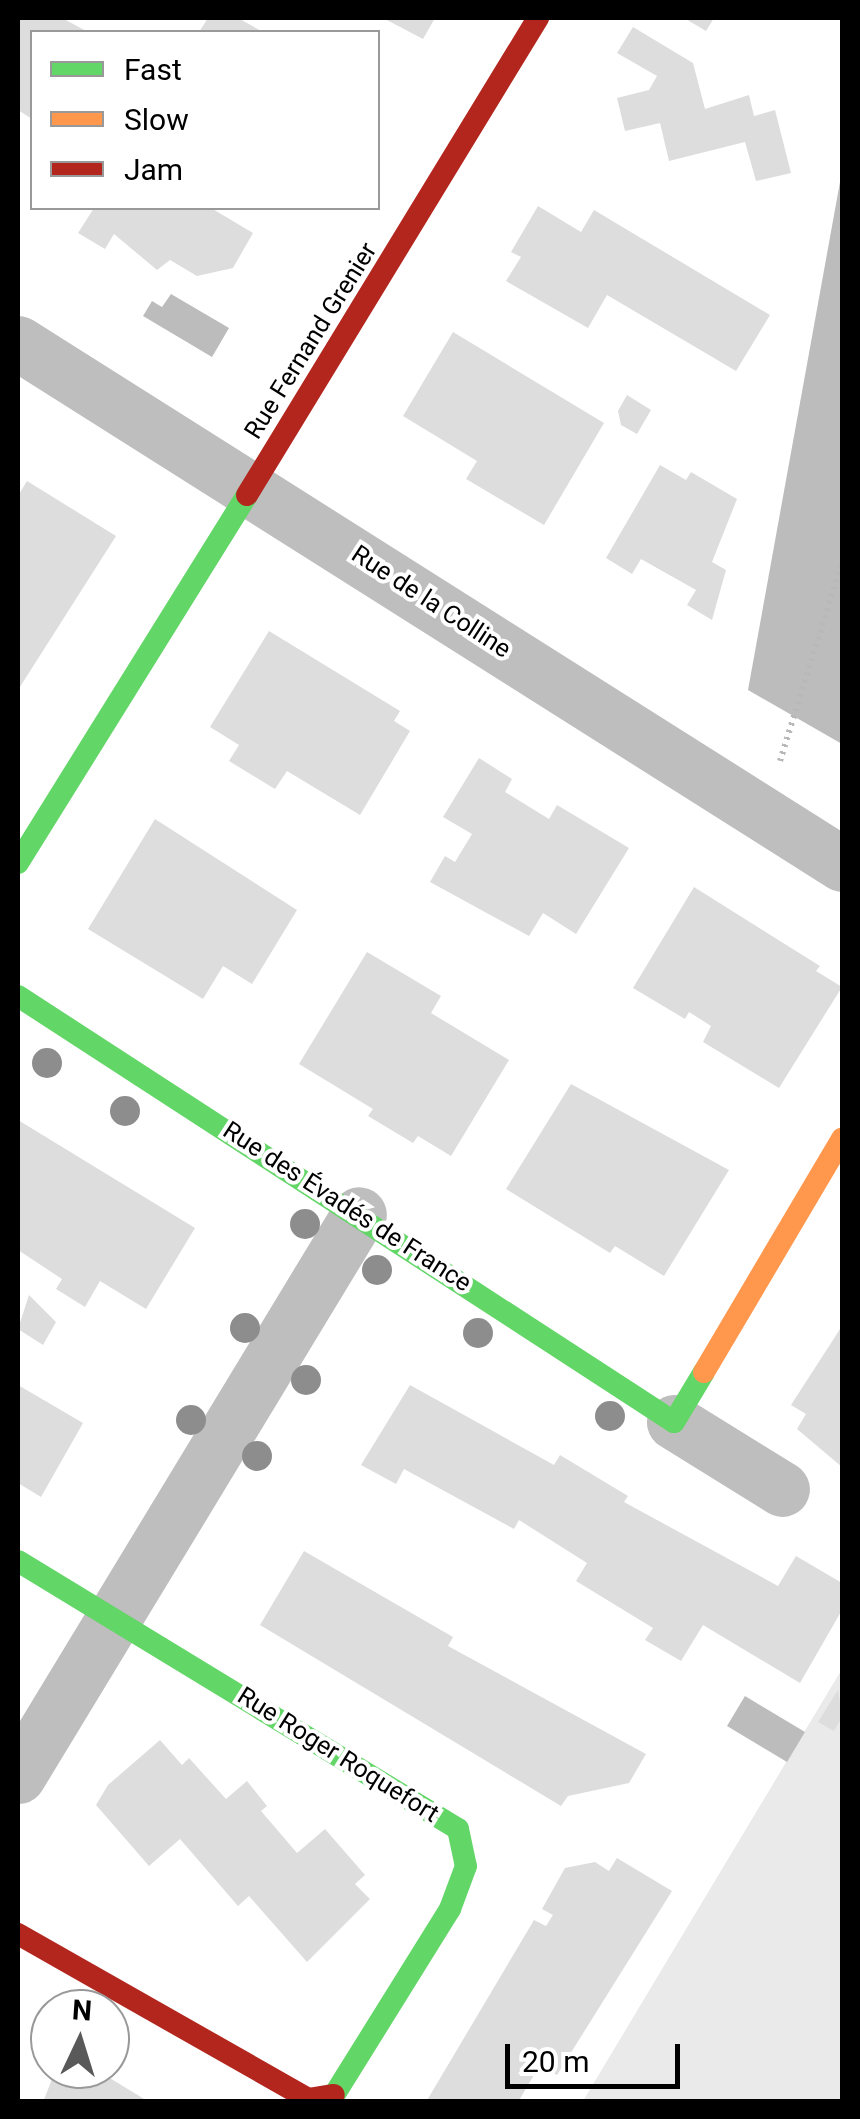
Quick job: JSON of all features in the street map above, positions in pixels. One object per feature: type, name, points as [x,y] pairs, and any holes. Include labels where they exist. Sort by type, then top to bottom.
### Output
[{"type":"street","name":"Rue Fernand Grenier","points":[[252,488],[503,85],[538,18]]},
{"type":"street","name":"Rue de la Colline","points":[[18,343],[842,864]]},
{"type":"street","points":[[18,863],[252,488]]},
{"type":"street","name":"Rue des Évadés de France","points":[[18,996],[782,1489]]},
{"type":"street","points":[[674,1422],[842,1139]]},
{"type":"street","points":[[18,1776],[359,1214]]},
{"type":"street","name":"Rue Roger Roquefort","points":[[18,1561],[458,1829],[466,1866],[450,1909],[335,2095],[308,2099],[18,1934]]},
{"type":"path","points":[[766,815],[842,562]]},
{"type":"shaded area","points":[[842,171],[842,744],[748,690]]},
{"type":"shaded area","points":[[171,294],[229,328],[212,357],[143,316],[152,301],[162,307]]},
{"type":"shaded area","points":[[842,1669],[842,2101],[583,2101]]},
{"type":"shaded area","points":[[745,1696],[805,1732],[787,1762],[727,1726]]},
{"type":"building","points":[[18,18],[62,18],[84,30],[30,30],[30,118],[18,110]]},
{"type":"building","points":[[208,18],[238,18],[259,30],[200,30]]},
{"type":"building","points":[[383,18],[435,18],[423,39]]},
{"type":"building","points":[[684,18],[714,18],[706,31]]},
{"type":"building","points":[[633,27],[693,63],[705,109],[749,95],[754,116],[775,110],[791,173],[756,181],[745,142],[669,161],[660,123],[625,131],[617,98],[649,90],[657,76],[617,53]]},
{"type":"building","points":[[538,206],[581,232],[594,210],[770,315],[736,371],[607,295],[588,328],[506,281],[521,257],[511,252]]},
{"type":"building","points":[[93,210],[214,210],[253,233],[233,268],[197,276],[170,260],[157,270],[114,234],[105,249],[78,233]]},
{"type":"building","points":[[453,332],[604,423],[544,525],[466,479],[477,461],[403,416]]},
{"type":"building","points":[[627,395],[651,410],[637,434],[621,425],[618,411]]},
{"type":"building","points":[[660,465],[686,480],[691,472],[737,499],[712,562],[726,570],[712,620],[687,605],[696,590],[641,559],[632,574],[606,558]]},
{"type":"building","points":[[27,481],[116,536],[18,690],[18,496]]},
{"type":"building","points":[[269,631],[400,711],[394,721],[410,731],[360,815],[287,771],[275,789],[229,761],[239,745],[210,727]]},
{"type":"building","points":[[479,758],[512,779],[505,792],[549,819],[557,805],[629,848],[576,934],[543,913],[529,936],[430,882],[445,856],[455,862],[472,834],[443,817]]},
{"type":"building","points":[[155,819],[297,910],[252,984],[223,966],[203,999],[88,929]]},
{"type":"building","points":[[694,887],[820,966],[816,971],[842,987],[779,1088],[703,1042],[711,1026],[689,1012],[685,1019],[633,988]]},
{"type":"building","points":[[367,952],[441,996],[431,1013],[509,1060],[451,1156],[418,1136],[413,1143],[368,1116],[373,1109],[299,1064]]},
{"type":"building","points":[[571,1084],[729,1170],[664,1276],[615,1246],[610,1253],[506,1189]]},
{"type":"building","points":[[18,1120],[195,1228],[146,1309],[100,1281],[85,1307],[56,1289],[62,1279],[18,1250]]},
{"type":"building","points":[[29,1295],[56,1322],[43,1345],[18,1329]]},
{"type":"building","points":[[842,1326],[842,1467],[797,1429],[806,1414],[791,1405]]},
{"type":"building","points":[[18,1385],[83,1423],[41,1497],[18,1483]]},
{"type":"building","points":[[410,1385],[554,1465],[560,1455],[628,1496],[624,1502],[778,1586],[796,1556],[842,1583],[842,1610],[800,1683],[703,1625],[681,1661],[645,1640],[653,1628],[576,1581],[587,1563],[519,1520],[514,1529],[404,1469],[396,1484],[361,1465]]},
{"type":"building","points":[[304,1551],[453,1637],[448,1646],[646,1754],[629,1783],[568,1796],[561,1806],[260,1625]]},
{"type":"building","points":[[838,1690],[842,1717],[834,1731],[818,1722]]},
{"type":"building","points":[[160,1740],[182,1765],[189,1758],[226,1799],[247,1781],[267,1806],[261,1811],[297,1853],[325,1829],[365,1875],[355,1884],[370,1899],[307,1962],[249,1896],[238,1906],[180,1839],[149,1866],[96,1805],[108,1785]]},
{"type":"building","points":[[617,1858],[672,1891],[557,2075],[540,2065],[518,2102],[426,2102],[534,1920],[546,1926],[553,1915],[542,1909],[565,1868],[595,1862],[609,1871]]},
{"type":"building","points":[[48,2089],[128,2089],[149,2102],[43,2102]]},
{"type":"traffic: fast","points":[[18,863],[247,495]]},
{"type":"traffic: fast","points":[[18,996],[674,1422],[704,1372]]},
{"type":"traffic: fast","points":[[18,1561],[458,1829],[466,1866],[450,1909],[334,2095]]},
{"type":"traffic: slow","points":[[704,1372],[842,1139]]},
{"type":"traffic: jam","points":[[247,495],[538,18]]},
{"type":"traffic: jam","points":[[18,1934],[308,2099],[334,2095]]}]
